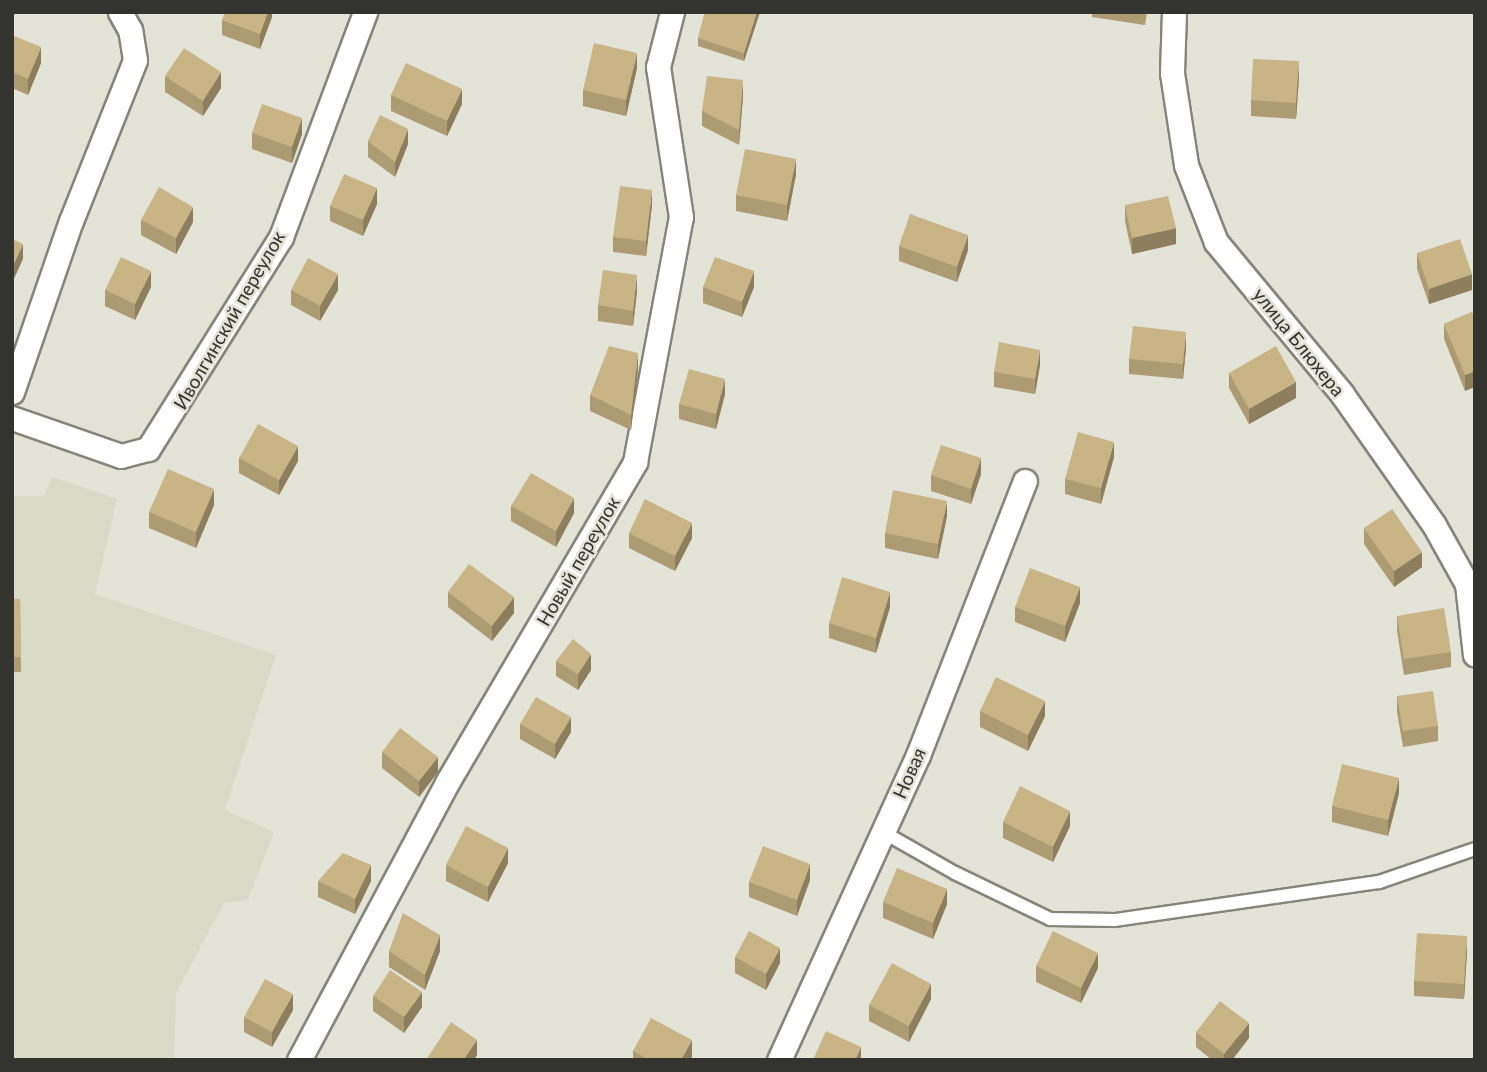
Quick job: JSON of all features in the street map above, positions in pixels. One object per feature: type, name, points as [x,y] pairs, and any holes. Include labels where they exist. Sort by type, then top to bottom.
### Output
[{"type":"street","points":[[12,391],[71,221],[135,60],[130,30],[120,12]]},
{"type":"street","name":"Иволгинский переулок","points":[[12,418],[121,456],[148,449],[281,237],[365,12]]},
{"type":"street","name":"Новый переулок","points":[[299,1060],[448,781],[635,462],[681,217],[658,67],[671,12]]},
{"type":"street","name":"улица Блюхера","points":[[1174,12],[1172,74],[1186,164],[1216,242],[1342,394],[1434,525],[1467,584],[1475,655]]},
{"type":"street","name":"Новая","points":[[779,1060],[918,755],[1025,481]]},
{"type":"lane","points":[[883,832],[955,873],[1050,919],[1115,920],[1379,883],[1475,849]]},
{"type":"shaded area","points":[[52,477],[117,499],[95,594],[276,655],[225,810],[274,832],[248,900],[224,903],[176,993],[174,1060],[12,1060],[12,496],[44,496]]},
{"type":"building","points":[[225,12],[268,12],[260,34],[222,20]]},
{"type":"building","points":[[705,12],[757,12],[744,53],[698,38]]},
{"type":"building","points":[[12,35],[41,47],[28,79],[12,72]]},
{"type":"building","points":[[594,43],[637,53],[626,100],[583,90]]},
{"type":"building","points":[[184,48],[221,72],[203,101],[165,76]]},
{"type":"building","points":[[1253,59],[1299,61],[1296,103],[1251,100]]},
{"type":"building","points":[[406,63],[462,89],[447,121],[391,95]]},
{"type":"building","points":[[707,76],[743,80],[739,130],[702,111]]},
{"type":"building","points":[[262,104],[302,118],[292,147],[252,133]]},
{"type":"building","points":[[380,115],[408,129],[395,162],[368,141]]},
{"type":"building","points":[[745,149],[796,159],[787,205],[736,195]]},
{"type":"building","points":[[344,174],[377,188],[363,220],[330,206]]},
{"type":"building","points":[[620,186],[652,190],[646,241],[613,237]]},
{"type":"building","points":[[159,187],[193,207],[176,238],[141,220]]},
{"type":"building","points":[[1168,196],[1176,228],[1132,238],[1125,205]]},
{"type":"building","points":[[910,214],[968,235],[957,267],[899,246]]},
{"type":"building","points":[[12,239],[23,244],[12,268]]},
{"type":"building","points":[[1460,239],[1472,274],[1429,289],[1417,253]]},
{"type":"building","points":[[121,257],[151,271],[135,304],[105,290]]},
{"type":"building","points":[[715,257],[754,271],[742,302],[703,287]]},
{"type":"building","points":[[308,258],[338,274],[320,306],[291,290]]},
{"type":"building","points":[[603,270],[637,275],[633,311],[598,305]]},
{"type":"building","points":[[1472,312],[1475,318],[1475,371],[1465,375],[1444,324]]},
{"type":"building","points":[[1133,326],[1186,332],[1183,364],[1129,359]]},
{"type":"building","points":[[999,342],[1040,350],[1035,379],[994,372]]},
{"type":"building","points":[[609,346],[638,353],[631,415],[590,395]]},
{"type":"building","points":[[1276,346],[1296,382],[1249,409],[1229,373]]},
{"type":"building","points":[[689,369],[725,379],[716,414],[679,404]]},
{"type":"building","points":[[258,424],[298,446],[279,480],[239,458]]},
{"type":"building","points":[[1078,432],[1114,442],[1101,488],[1065,479]]},
{"type":"building","points":[[941,445],[981,458],[971,489],[931,475]]},
{"type":"building","points":[[168,469],[214,489],[196,532],[149,512]]},
{"type":"building","points":[[531,473],[574,498],[556,531],[511,506]]},
{"type":"building","points":[[893,490],[947,501],[938,544],[885,533]]},
{"type":"building","points":[[645,499],[692,523],[675,556],[629,533]]},
{"type":"building","points":[[1392,509],[1422,552],[1394,571],[1364,528]]},
{"type":"building","points":[[469,564],[514,597],[492,626],[448,592]]},
{"type":"building","points":[[1030,568],[1080,587],[1065,626],[1015,607]]},
{"type":"building","points":[[842,577],[890,592],[876,638],[829,623]]},
{"type":"building","points":[[12,599],[20,599],[21,657],[12,657]]},
{"type":"building","points":[[1444,608],[1451,652],[1404,659],[1397,616]]},
{"type":"building","points":[[573,639],[591,654],[578,674],[556,661]]},
{"type":"building","points":[[996,677],[1045,701],[1028,735],[980,711]]},
{"type":"building","points":[[1433,691],[1438,726],[1403,731],[1397,696]]},
{"type":"building","points":[[536,697],[571,717],[555,744],[520,724]]},
{"type":"building","points":[[400,728],[438,757],[419,781],[382,752]]},
{"type":"building","points":[[1342,764],[1399,778],[1388,820],[1332,806]]},
{"type":"building","points":[[1020,786],[1070,811],[1053,847],[1003,822]]},
{"type":"building","points":[[466,826],[508,848],[488,887],[446,865]]},
{"type":"building","points":[[763,846],[810,864],[797,900],[749,882]]},
{"type":"building","points":[[343,853],[371,865],[355,899],[318,881]]},
{"type":"building","points":[[897,868],[947,889],[933,923],[883,902]]},
{"type":"building","points":[[403,913],[440,935],[425,975],[389,951]]},
{"type":"building","points":[[749,931],[780,948],[766,974],[735,957]]},
{"type":"building","points":[[1053,931],[1098,953],[1081,988],[1036,966]]},
{"type":"building","points":[[1417,933],[1467,936],[1464,984],[1414,981]]},
{"type":"building","points":[[892,963],[931,984],[909,1026],[869,1005]]},
{"type":"building","points":[[390,970],[422,992],[404,1017],[373,996]]},
{"type":"building","points":[[265,979],[293,994],[272,1032],[244,1017]]},
{"type":"building","points":[[1220,1001],[1249,1023],[1224,1054],[1196,1032]]},
{"type":"building","points":[[651,1018],[692,1040],[681,1060],[649,1060],[633,1051]]},
{"type":"building","points":[[451,1022],[477,1040],[463,1060],[426,1060]]},
{"type":"building","points":[[826,1031],[861,1047],[855,1060],[813,1060]]}]
